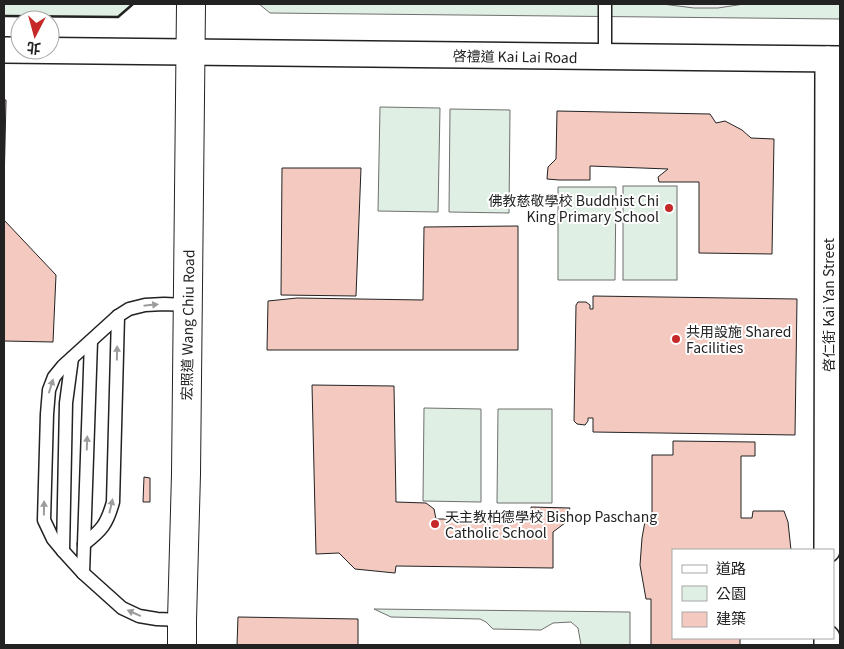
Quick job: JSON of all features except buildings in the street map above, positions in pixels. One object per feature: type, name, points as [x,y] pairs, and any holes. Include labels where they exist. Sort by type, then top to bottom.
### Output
[{"type":"street","name":"宏照道 Wang Chiu Road","points":[[182,633],[186,474],[190,4]]},
{"type":"street","name":"啓禮道 Kai Lai Road","points":[[4,50],[834,59]]},
{"type":"street","name":"啓仁街 Kai Yan Street","points":[[827,549],[834,59]]},
{"type":"lane","points":[[605,4],[605,57]]},
{"type":"lane","points":[[182,633],[157,620],[139,616],[122,608],[83,573],[52,539],[44,520],[47,414],[49,390],[54,377],[90,341],[118,316],[129,309],[145,305],[187,305]]},
{"type":"lane","points":[[84,544],[98,534],[108,518],[113,502],[118,316]]},
{"type":"lane","points":[[83,573],[90,341]]},
{"type":"lane","points":[[63,551],[66,403],[72,358]]},
{"type":"green space","points":[[4,4],[133,4],[118,17],[60,16],[60,10],[10,10],[10,16],[4,16]]},
{"type":"green space","points":[[259,4],[840,4],[840,19],[270,13]]},
{"type":"green space","points":[[380,107],[440,108],[438,212],[378,211]]},
{"type":"green space","points":[[450,109],[510,110],[509,213],[449,212]]},
{"type":"green space","points":[[623,186],[677,186],[677,280],[623,280]]},
{"type":"green space","points":[[558,187],[616,187],[615,280],[558,280]]},
{"type":"green space","points":[[424,408],[481,409],[481,502],[423,501]]},
{"type":"green space","points":[[498,409],[552,409],[552,503],[497,503]]},
{"type":"green space","points":[[374,609],[630,612],[630,645],[581,645],[578,628],[571,622],[553,623],[541,630],[493,629],[480,619],[391,617]]},
{"type":"shaded area","points":[[662,4],[744,4],[718,8],[694,8]]},
{"type":"wall","points":[[4,16],[118,17],[133,4]]},
{"type":"place","name":"佛教慈敬學校 Buddhist Chi King Primary School","points":[[669,208]]},
{"type":"place","name":"共用設施 Shared Facilities","points":[[676,339]]},
{"type":"place","name":"天主教柏德學校 Bishop Paschang Catholic School","points":[[435,524]]}]
